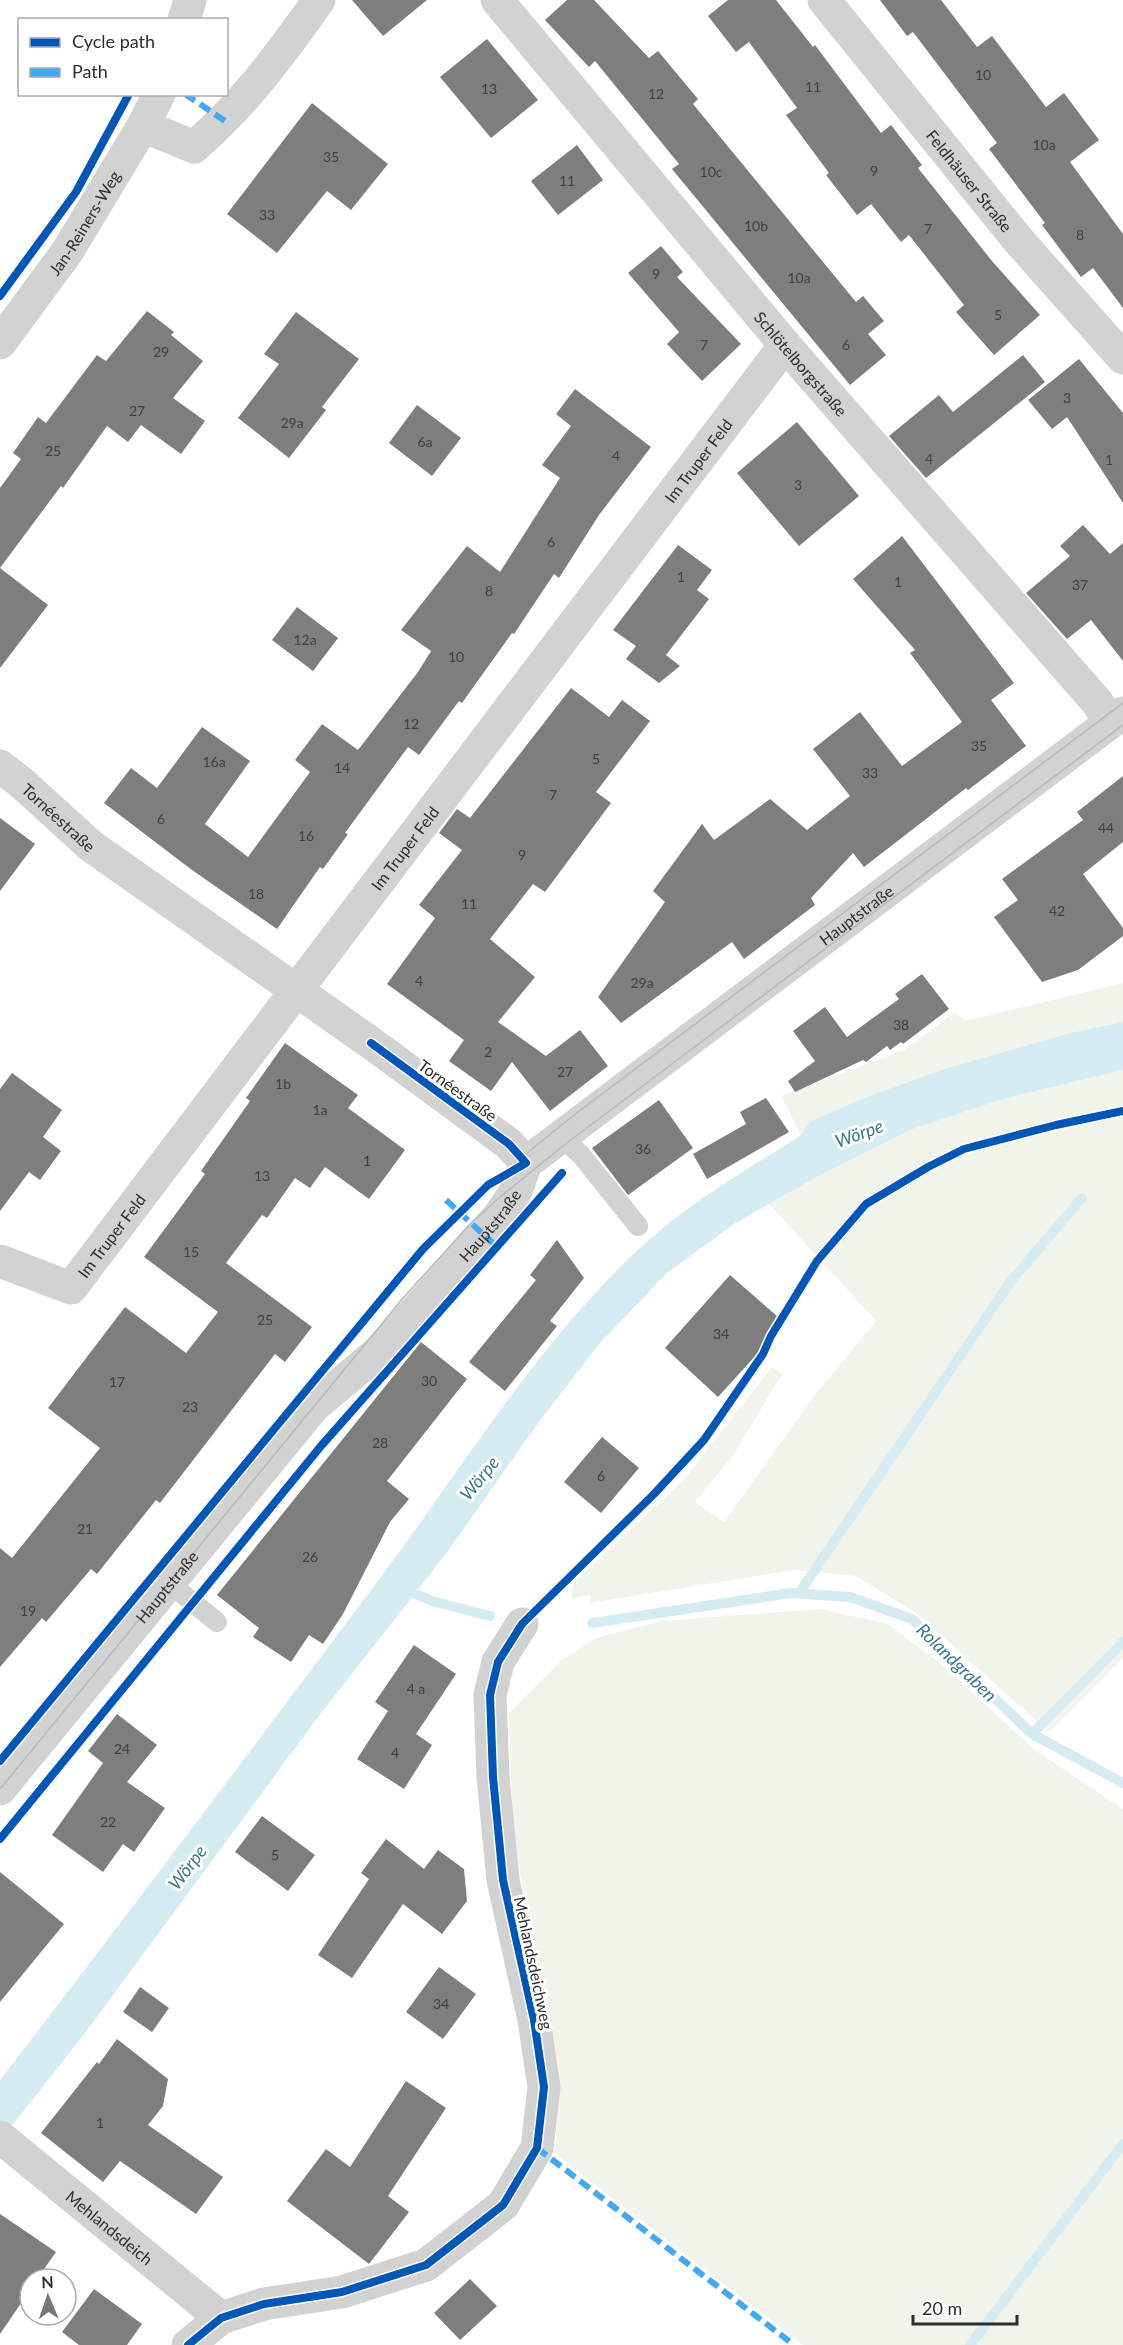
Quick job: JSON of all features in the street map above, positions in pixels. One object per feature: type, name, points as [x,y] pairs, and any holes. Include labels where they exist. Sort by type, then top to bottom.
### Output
[{"type":"street","points":[[185,18],[190,0]]},
{"type":"street","points":[[142,126],[194,147],[225,121],[272,67],[319,0]]},
{"type":"street","name":"Schlötelborgstraße","points":[[497,0],[785,345],[1097,702],[1117,717]]},
{"type":"street","name":"Feldhäuser Straße","points":[[824,0],[1019,241],[1123,357]]},
{"type":"street","name":"Jan-Reiners-Weg","points":[[0,343],[67,252],[158,96]]},
{"type":"street","name":"Im Truper Feld","points":[[0,1261],[72,1288],[785,345]]},
{"type":"street","name":"Hauptstraße","points":[[0,1789],[314,1406],[382,1349],[499,1216],[516,1191],[526,1163],[1117,717]]},
{"type":"street","name":"Tornéestraße","points":[[0,766],[92,846],[509,1144],[526,1163]]},
{"type":"street","name":"Mehlandsdeichweg","points":[[188,2345],[221,2318],[264,2304],[342,2292],[426,2265],[503,2205],[537,2148],[544,2087],[534,2020],[503,1880],[493,1777],[490,1695],[498,1662],[522,1624]]},
{"type":"street","name":"Mehlandsdeich","points":[[1,2138],[221,2318]]},
{"type":"lane","points":[[561,1136],[581,1155],[638,1226]]},
{"type":"lane","points":[[169,1583],[217,1622]]},
{"type":"shaded area","points":[[1123,983],[1123,1022],[1070,1033],[944,1069],[869,1096],[811,1121],[801,1135],[781,1096],[904,1050],[955,1012],[965,1021]]},
{"type":"shaded area","points":[[1123,1070],[1123,1658],[1049,1732],[916,1613],[856,1576],[793,1570],[590,1603],[591,1595],[571,1598],[573,1583],[682,1482],[772,1367],[782,1374],[734,1454],[695,1502],[724,1522],[814,1396],[876,1321],[769,1204],[822,1174],[910,1130],[1003,1099]]},
{"type":"shaded area","points":[[821,1609],[888,1624],[941,1664],[1035,1750],[1123,1809],[1123,2345],[803,2345],[555,2154],[560,2074],[531,1937],[513,1833],[509,1713],[561,1661],[596,1638],[661,1621]]},
{"type":"water","name":"Wörpe","points":[[1123,1022],[1123,1070],[1003,1099],[910,1130],[822,1174],[734,1224],[667,1273],[600,1343],[541,1419],[445,1555],[318,1717],[85,2033],[0,2141],[0,2080],[371,1590],[532,1368],[566,1326],[642,1246],[679,1215],[719,1187],[801,1135],[811,1121],[869,1096],[944,1069],[1070,1033]]},
{"type":"building","points":[[352,0],[427,0],[383,36]]},
{"type":"building","points":[[567,0],[594,0],[649,58],[658,51],[698,99],[693,104],[856,302],[863,296],[884,321],[868,334],[886,355],[850,385],[672,169],[679,164],[595,61],[589,67],[545,20]]},
{"type":"building","points":[[728,0],[776,0],[813,47],[815,45],[881,133],[891,125],[922,165],[918,168],[992,261],[1040,315],[994,355],[956,312],[964,305],[909,235],[901,242],[871,204],[857,215],[826,175],[829,173],[786,115],[797,108],[749,42],[736,52],[708,16]]},
{"type":"building","points":[[880,0],[941,0],[977,47],[992,36],[1046,107],[1064,93],[1099,140],[1070,162],[1123,234],[1123,308],[1093,268],[1081,277],[1042,225],[1045,223],[989,149],[997,143],[913,32],[907,36]]},
{"type":"building","points":[[487,39],[538,100],[491,138],[440,77]]},
{"type":"building","points":[[312,103],[388,164],[351,210],[327,191],[277,253],[227,214]]},
{"type":"building","points":[[577,145],[603,180],[558,215],[531,181]]},
{"type":"building","points":[[661,246],[683,272],[677,277],[741,344],[702,381],[667,344],[679,332],[628,273]]},
{"type":"building","points":[[147,311],[174,332],[171,335],[203,361],[173,398],[205,421],[181,454],[141,425],[128,442],[107,426],[63,488],[61,486],[0,568],[0,488],[21,459],[13,453],[38,417],[46,423],[97,355],[106,361]]},
{"type":"building","points":[[296,312],[359,359],[322,407],[326,410],[289,458],[238,418],[279,364],[264,354]]},
{"type":"building","points":[[1023,355],[1045,382],[926,478],[889,436],[939,395],[953,412]]},
{"type":"building","points":[[1079,359],[1123,413],[1123,503],[1067,417],[1052,429],[1028,400]]},
{"type":"building","points":[[575,389],[651,447],[599,515],[559,578],[554,574],[514,634],[512,633],[462,703],[459,701],[419,755],[408,747],[345,833],[348,834],[323,869],[320,867],[277,929],[192,870],[104,803],[131,768],[157,788],[202,727],[250,761],[205,824],[248,857],[310,772],[295,760],[322,724],[358,750],[418,672],[431,651],[401,630],[467,546],[500,572],[560,478],[542,465],[571,426],[556,414]]},
{"type":"building","points":[[417,405],[461,438],[432,476],[389,443]]},
{"type":"building","points":[[797,422],[859,496],[799,546],[737,473]]},
{"type":"building","points":[[1083,525],[1110,554],[1123,543],[1123,661],[1091,620],[1067,639],[1026,593],[1070,556],[1060,546]]},
{"type":"building","points":[[902,536],[1014,683],[991,700],[1026,746],[968,790],[966,788],[864,867],[853,853],[811,898],[815,905],[744,959],[732,942],[621,1023],[598,997],[665,902],[653,891],[702,824],[714,840],[770,799],[807,830],[850,796],[813,749],[860,712],[902,766],[962,722],[910,653],[915,650],[853,579]]},
{"type":"building","points":[[678,545],[712,570],[697,590],[709,599],[666,655],[680,666],[659,683],[626,659],[636,646],[613,630]]},
{"type":"building","points":[[0,568],[48,605],[0,668]]},
{"type":"building","points":[[297,607],[338,638],[313,671],[272,640]]},
{"type":"building","points":[[571,688],[609,717],[622,700],[650,721],[596,792],[611,803],[545,892],[533,884],[490,939],[535,977],[498,1022],[546,1056],[580,1030],[608,1066],[550,1111],[512,1062],[491,1091],[449,1061],[464,1040],[387,984],[435,918],[419,905],[462,850],[439,833],[457,809],[470,818]]},
{"type":"building","points":[[1123,776],[1123,842],[1083,874],[1123,928],[1123,936],[1078,970],[1042,982],[994,917],[1018,900],[1002,879],[1083,820],[1077,812]]},
{"type":"building","points":[[0,818],[35,844],[0,891]]},
{"type":"building","points":[[922,974],[949,1009],[903,1044],[901,1042],[890,1050],[887,1046],[866,1062],[863,1060],[795,1092],[788,1081],[815,1061],[793,1031],[825,1007],[847,1037],[899,999],[895,994]]},
{"type":"building","points":[[285,1043],[358,1095],[348,1108],[405,1150],[369,1199],[325,1167],[310,1188],[295,1178],[267,1218],[262,1215],[226,1263],[312,1327],[285,1362],[275,1354],[160,1503],[156,1500],[97,1574],[91,1569],[46,1622],[42,1618],[0,1667],[0,1548],[12,1558],[100,1448],[48,1408],[125,1307],[186,1353],[218,1312],[144,1257],[205,1174],[201,1171],[250,1101],[246,1098]]},
{"type":"building","points":[[12,1073],[62,1110],[43,1137],[61,1151],[40,1180],[29,1172],[0,1211],[0,1089]]},
{"type":"building","points":[[766,1098],[789,1132],[707,1179],[693,1154],[746,1124],[740,1112]]},
{"type":"building","points":[[659,1100],[693,1148],[628,1195],[592,1148]]},
{"type":"building","points":[[557,1240],[584,1278],[550,1321],[557,1326],[505,1391],[469,1362],[536,1280],[530,1275]]},
{"type":"building","points":[[730,1275],[785,1323],[718,1397],[665,1348]]},
{"type":"building","points":[[421,1342],[467,1379],[387,1481],[409,1499],[390,1522],[343,1614],[323,1644],[309,1635],[291,1662],[253,1637],[259,1628],[217,1595]]},
{"type":"building","points":[[602,1437],[639,1468],[601,1513],[564,1482]]},
{"type":"building","points":[[414,1645],[456,1674],[416,1734],[432,1745],[404,1789],[357,1759],[388,1711],[375,1702]]},
{"type":"building","points":[[117,1714],[157,1745],[127,1782],[165,1808],[134,1852],[123,1844],[103,1872],[52,1835],[103,1763],[88,1751]]},
{"type":"building","points":[[262,1816],[315,1855],[288,1891],[235,1852]]},
{"type":"building","points":[[386,1839],[424,1869],[438,1850],[464,1869],[467,1901],[442,1934],[403,1904],[352,1978],[318,1955],[369,1879],[361,1873]]},
{"type":"building","points":[[0,1872],[64,1924],[0,2002]]},
{"type":"building","points":[[439,1967],[476,1994],[443,2039],[406,2012]]},
{"type":"building","points":[[140,1987],[169,2008],[152,2032],[123,2012]]},
{"type":"building","points":[[117,2039],[168,2079],[163,2106],[148,2125],[223,2177],[196,2214],[120,2161],[103,2182],[41,2133]]},
{"type":"building","points":[[406,2081],[446,2108],[388,2196],[409,2212],[369,2264],[287,2201],[326,2149],[350,2167]]},
{"type":"building","points":[[0,2214],[56,2252],[45,2267],[18,2267],[18,2308],[0,2334]]},
{"type":"building","points":[[470,2279],[497,2306],[460,2340],[434,2313]]},
{"type":"building","points":[[94,2289],[142,2324],[127,2345],[79,2345],[62,2332],[66,2327],[78,2327],[78,2310]]},
{"type":"waterway","points":[[799,1593],[1011,1281],[1082,1198]]},
{"type":"waterway","name":"Rolandgraben","points":[[402,1588],[432,1601],[490,1616]]},
{"type":"waterway","name":"Rolandgraben","points":[[592,1623],[791,1593],[850,1597],[912,1619],[1032,1734],[1123,1783]]},
{"type":"waterway","points":[[1032,1734],[1123,1642]]},
{"type":"waterway","points":[[970,2345],[1123,2144]]},
{"type":"tram line","points":[[0,1761],[423,1249],[480,1194],[582,1109],[1123,703]]},
{"type":"tram line","points":[[0,1789],[403,1298],[471,1223],[568,1142],[1123,725]]},
{"type":"marked path","points":[[188,96],[225,121]]},
{"type":"marked path","points":[[446,1200],[496,1246]]},
{"type":"marked path","points":[[537,2148],[794,2345]]},
{"type":"cycle path","points":[[0,296],[76,192],[128,96]]},
{"type":"cycle path","points":[[0,1761],[423,1249],[488,1185],[526,1163],[509,1144],[371,1043]]},
{"type":"cycle path","points":[[188,2345],[221,2318],[264,2304],[342,2292],[426,2265],[503,2205],[537,2148],[544,2087],[534,2020],[503,1880],[493,1777],[490,1695],[498,1662],[522,1624],[654,1494],[704,1440],[763,1354],[771,1336],[817,1261],[866,1204],[928,1167],[964,1149],[1056,1125],[1123,1111]]},
{"type":"cycle path","points":[[0,1839],[321,1446],[562,1173]]}]
